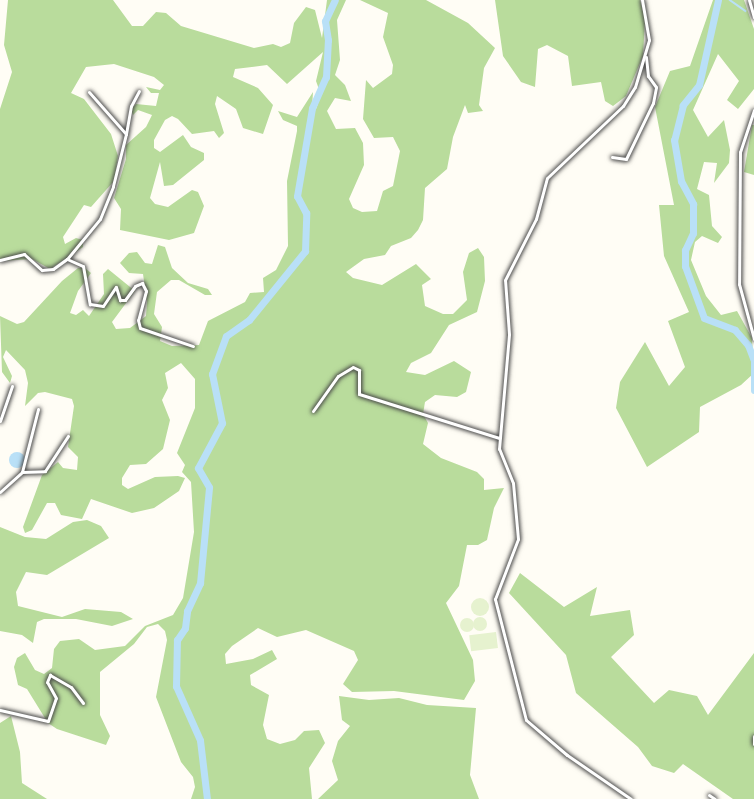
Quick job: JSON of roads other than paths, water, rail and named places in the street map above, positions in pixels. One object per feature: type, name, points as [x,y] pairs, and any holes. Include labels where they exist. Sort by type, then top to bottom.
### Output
[{"type":"street","points":[[612,157],[626,159],[653,103],[656,87],[648,76],[646,55],[648,20],[642,0]]},
{"type":"street","points":[[749,0],[754,16]]},
{"type":"street","points":[[631,799],[532,729],[516,692],[495,599],[518,539],[513,483],[499,449],[508,334],[506,273],[530,234],[547,178],[622,106],[635,87],[646,55]]},
{"type":"street","points":[[0,260],[24,254],[47,271],[67,259],[105,207],[126,134],[131,106],[139,91]]},
{"type":"street","points":[[89,92],[126,134]]},
{"type":"street","points":[[754,110],[740,153],[739,284],[754,339]]},
{"type":"street","points":[[67,259],[83,266],[90,304],[103,306],[116,287],[120,300],[125,300],[135,286],[142,283],[146,291],[138,320],[140,328],[193,346]]},
{"type":"street","points":[[313,411],[338,376],[353,367],[359,370],[360,394],[499,438]]},
{"type":"street","points":[[0,421],[12,386]]},
{"type":"street","points":[[0,492],[22,472],[38,409]]},
{"type":"street","points":[[22,472],[45,471],[68,436]]},
{"type":"street","points":[[0,710],[48,721],[56,698],[47,681],[50,675],[71,687],[83,703]]},
{"type":"street","points":[[754,736],[754,744]]},
{"type":"street","points":[[709,795],[715,799]]},
{"type":"water","points":[[17,452],[25,460],[17,468],[9,460]]},
{"type":"waterway","points":[[207,799],[200,740],[176,686],[177,640],[185,628],[187,611],[200,583],[209,487],[198,468],[222,423],[212,374],[226,336],[249,320],[305,251],[306,213],[297,196],[312,108],[326,77],[328,40],[325,21],[335,0]]},
{"type":"waterway","points":[[718,0],[699,85],[683,105],[674,140],[681,181],[693,204],[693,233],[685,250],[685,266],[704,318],[735,330],[748,345],[754,361],[754,390]]},
{"type":"waterway","points":[[730,0],[746,11]]}]
